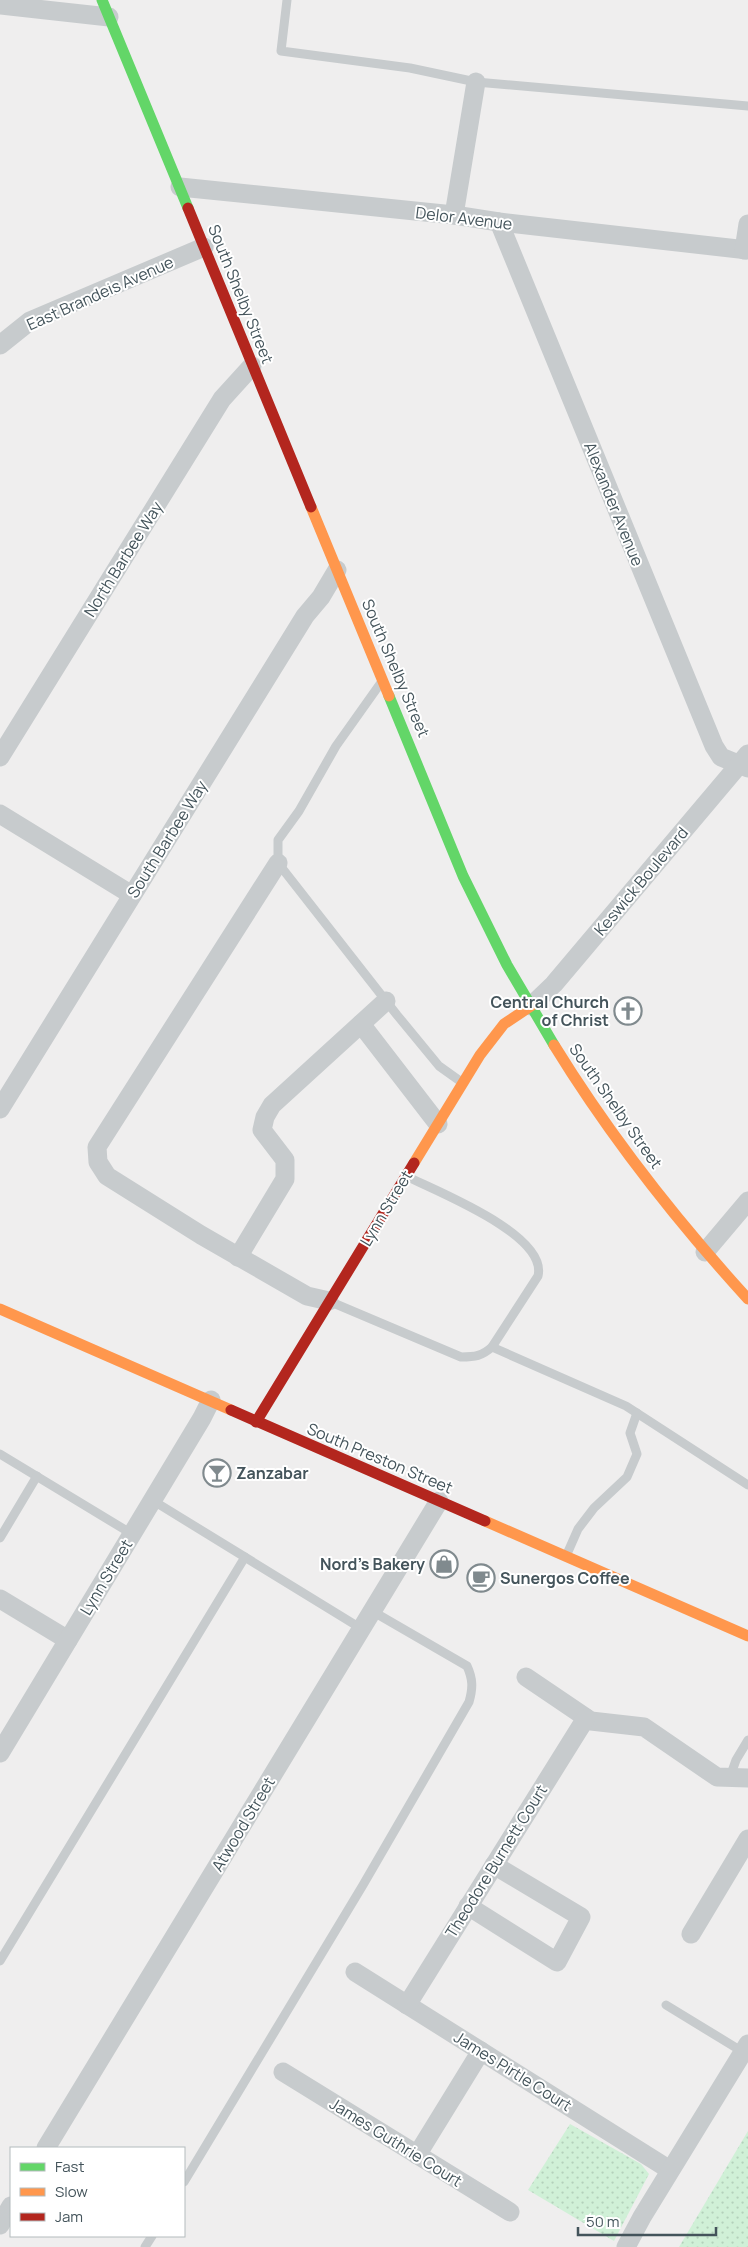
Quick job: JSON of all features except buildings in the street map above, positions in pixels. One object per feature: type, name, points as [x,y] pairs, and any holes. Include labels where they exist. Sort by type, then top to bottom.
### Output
[{"type":"main road","name":"South Shelby Street","points":[[102,0],[463,876],[513,977],[609,1130],[705,1252],[748,1299]]},
{"type":"main road","name":"Lynn Street","points":[[256,1422],[480,1055],[504,1024],[531,1006]]},
{"type":"main road","name":"South Preston Street","points":[[0,1309],[748,1636]]},
{"type":"street","points":[[0,5],[109,17]]},
{"type":"street","points":[[454,215],[476,82]]},
{"type":"street","name":"Delor Avenue","points":[[180,186],[454,215],[499,222],[746,250]]},
{"type":"street","name":"Alexander Avenue","points":[[499,222],[714,746],[721,757],[745,762]]},
{"type":"street","points":[[746,250],[748,224]]},
{"type":"street","name":"East Brandeis Avenue","points":[[0,345],[30,321],[204,248]]},
{"type":"street","name":"North Barbee Way","points":[[0,757],[222,400],[252,366]]},
{"type":"street","name":"South Barbee Way","points":[[0,1109],[305,616],[321,597],[337,570]]},
{"type":"street","name":"Keswick Boulevard","points":[[531,1006],[554,984],[745,762]]},
{"type":"street","points":[[0,814],[132,896]]},
{"type":"street","points":[[278,863],[97,1147],[98,1162],[106,1176],[238,1257],[307,1296],[329,1301]]},
{"type":"street","points":[[238,1257],[285,1179],[285,1160],[262,1130],[265,1118],[272,1105],[386,1001]]},
{"type":"street","points":[[361,1024],[438,1124]]},
{"type":"street","points":[[705,1252],[748,1201]]},
{"type":"street","name":"Lynn Street","points":[[0,1753],[202,1418],[211,1400]]},
{"type":"street","name":"Atwood Street","points":[[47,2147],[439,1500]]},
{"type":"street","points":[[0,1599],[68,1640]]},
{"type":"street","points":[[526,1676],[591,1721],[644,1727],[717,1777],[739,1777]]},
{"type":"street","name":"Theodore Burnett Court","points":[[407,2005],[586,1718]]},
{"type":"street","points":[[691,1934],[748,1839]]},
{"type":"street","points":[[468,1906],[556,1962],[581,1917],[494,1865]]},
{"type":"street","name":"James Pirtle Court","points":[[355,1972],[670,2170]]},
{"type":"street","points":[[626,2247],[670,2170],[746,2048]]},
{"type":"street","points":[[417,2155],[481,2051]]},
{"type":"street","name":"James Guthrie Court","points":[[283,2072],[510,2212]]},
{"type":"street","points":[[0,2224],[10,2208]]},
{"type":"lane","points":[[287,0],[281,51],[410,68],[476,82],[748,106]]},
{"type":"lane","points":[[383,680],[336,746],[299,811],[278,840],[278,863],[439,1066],[463,1083]]},
{"type":"lane","points":[[329,1301],[461,1357],[475,1357],[484,1354],[492,1347],[538,1276],[540,1268],[538,1261],[524,1242],[512,1232],[489,1218],[406,1176]]},
{"type":"lane","points":[[492,1347],[636,1413],[748,1485]]},
{"type":"lane","points":[[566,1556],[578,1529],[594,1508],[627,1477],[637,1454],[630,1433],[636,1413]]},
{"type":"lane","points":[[0,1454],[132,1534]]},
{"type":"lane","points":[[0,1538],[37,1476]]},
{"type":"lane","points":[[152,1500],[362,1629]]},
{"type":"lane","points":[[0,1961],[245,1557]]},
{"type":"lane","points":[[185,2180],[363,1885],[469,1702],[472,1677],[467,1666],[372,1611]]},
{"type":"lane","points":[[739,1777],[736,1760],[748,1740]]},
{"type":"lane","points":[[666,2005],[746,2048]]},
{"type":"green space","points":[[570,2124],[641,2164],[649,2174],[614,2241],[528,2190]]},
{"type":"green space","points":[[748,2131],[748,2247],[679,2247]]},
{"type":"traffic: fast","points":[[102,0],[188,208]]},
{"type":"traffic: fast","points":[[389,696],[463,876],[507,965],[554,1045]]},
{"type":"traffic: slow","points":[[311,507],[389,696]]},
{"type":"traffic: slow","points":[[414,1163],[480,1055],[504,1024],[531,1006]]},
{"type":"traffic: slow","points":[[554,1045],[621,1145],[695,1239],[748,1299]]},
{"type":"traffic: slow","points":[[0,1309],[231,1410]]},
{"type":"traffic: slow","points":[[485,1521],[748,1636]]},
{"type":"traffic: jam","points":[[188,208],[311,507]]},
{"type":"traffic: jam","points":[[256,1422],[414,1163]]},
{"type":"traffic: jam","points":[[231,1410],[485,1521]]},
{"type":"place","name":"Central Church of Christ","points":[[628,1011]]},
{"type":"place","name":"Zanzabar","points":[[217,1473]]},
{"type":"place","name":"Nord's Bakery","points":[[444,1564]]},
{"type":"place","name":"Sunergos Coffee","points":[[481,1578]]}]
